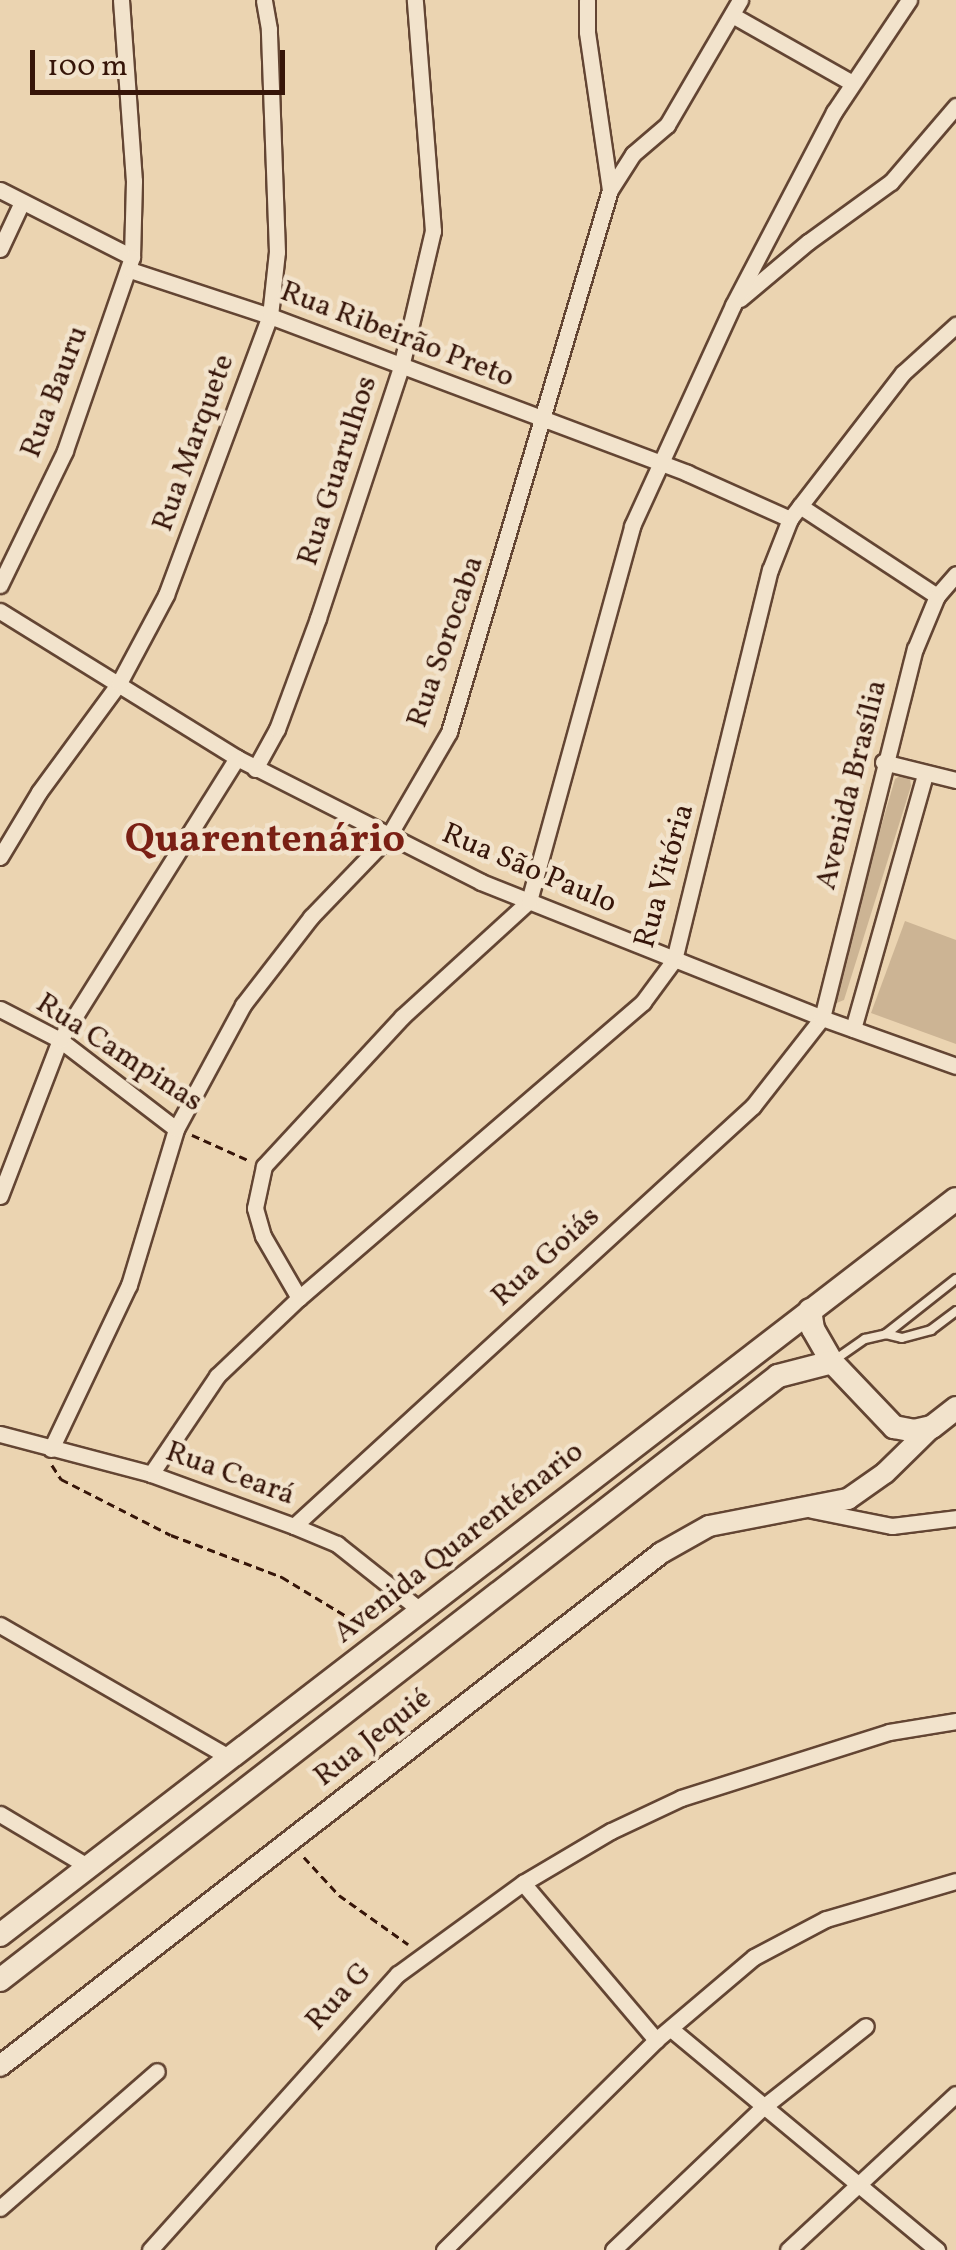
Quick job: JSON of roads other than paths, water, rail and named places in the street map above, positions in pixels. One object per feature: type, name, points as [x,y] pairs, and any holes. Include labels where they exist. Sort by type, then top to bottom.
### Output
[{"type":"main road","name":"Avenida Quarenténario","points":[[0,1936],[956,1198]]},
{"type":"main road","points":[[810,1310],[813,1330],[832,1362],[894,1427],[914,1431],[932,1426],[956,1408]]},
{"type":"main road","points":[[0,1980],[778,1376],[807,1364],[832,1362]]},
{"type":"street","name":"Rua Bauru","points":[[0,585],[65,451],[131,263],[134,181],[122,0]]},
{"type":"street","name":"Rua Marquete","points":[[0,857],[38,792],[119,683],[166,595],[270,316],[277,252],[269,29],[264,0]]},
{"type":"street","name":"Rua Guarulhos","points":[[255,769],[277,729],[298,674],[401,367],[433,232],[415,0]]},
{"type":"street","name":"Rua Sorocaba","points":[[50,1449],[129,1286],[176,1128],[243,1005],[312,916],[388,837],[448,732],[545,420],[610,190],[587,32],[587,0]]},
{"type":"street","points":[[299,1298],[263,1236],[254,1208],[264,1166],[402,1018],[529,902],[632,526],[733,305],[852,83],[909,0]]},
{"type":"street","points":[[610,190],[634,154],[667,125],[736,7],[852,83]]},
{"type":"street","points":[[733,305],[808,242],[891,182],[956,106]]},
{"type":"street","points":[[0,180],[0,190]]},
{"type":"street","name":"Rua Ribeirão Preto","points":[[0,190],[131,263],[662,466],[795,512],[937,596]]},
{"type":"street","points":[[0,249],[22,202]]},
{"type":"street","name":"Rua Vitória","points":[[152,1474],[216,1376],[299,1298],[643,1002],[674,960],[770,570],[795,512],[903,373],[956,325]]},
{"type":"street","name":"Avenida Brasília","points":[[822,1018],[914,649],[937,596],[956,574]]},
{"type":"street","name":"Rua São Paulo","points":[[0,611],[236,758],[388,837],[529,902],[822,1018],[956,1066]]},
{"type":"street","points":[[0,1196],[60,1040],[236,758]]},
{"type":"street","points":[[884,762],[956,780]]},
{"type":"street","points":[[854,1029],[924,774]]},
{"type":"street","name":"Rua Campinas","points":[[0,1009],[60,1040],[176,1128]]},
{"type":"street","name":"Rua Goiás","points":[[294,1526],[752,1106],[822,1018]]},
{"type":"street","name":"Rua Jequié","points":[[0,2066],[661,1553],[709,1526],[744,1516],[808,1509],[848,1499],[868,1488],[932,1426]]},
{"type":"street","name":"Rua Ceará","points":[[0,1434],[152,1474],[337,1544],[420,1610]]},
{"type":"street","points":[[808,1509],[892,1526],[956,1518]]},
{"type":"street","points":[[0,1625],[229,1757]]},
{"type":"street","name":"Rua G","points":[[150,2250],[398,1974],[523,1883],[611,1831],[681,1798],[890,1732],[956,1720]]},
{"type":"street","points":[[0,1814],[89,1867]]},
{"type":"street","points":[[444,2250],[656,2040],[754,1957],[792,1934],[868,1903],[956,1881]]},
{"type":"street","points":[[523,1883],[656,2040]]},
{"type":"street","points":[[613,2250],[762,2108],[866,2026]]},
{"type":"street","points":[[671,2029],[936,2250]]},
{"type":"street","points":[[0,2208],[157,2070]]},
{"type":"street","points":[[788,2250],[956,2094]]},
{"type":"lane","points":[[832,1362],[866,1339],[886,1334],[956,1279]]},
{"type":"lane","points":[[886,1334],[902,1338],[931,1330],[956,1310]]},
{"type":"district","name":"Quarentenário","points":[[265,841]]}]
